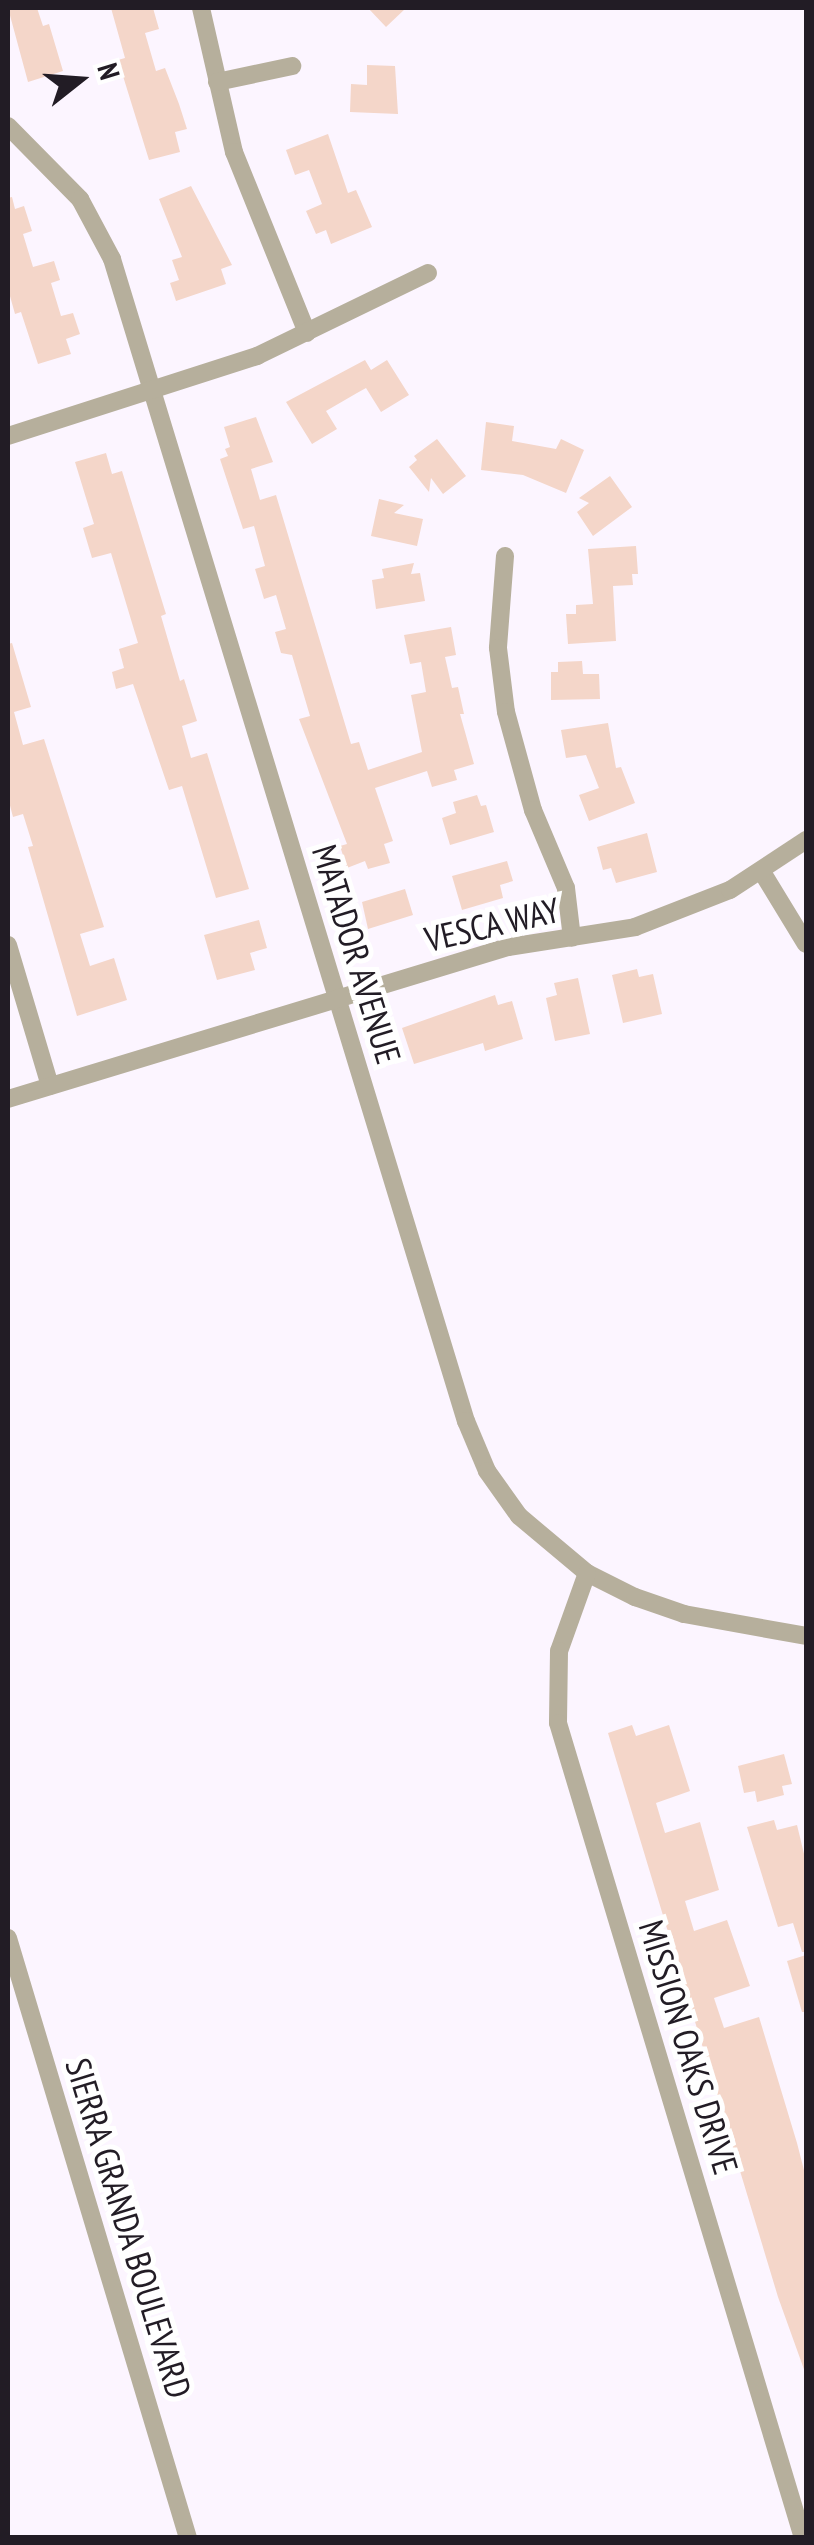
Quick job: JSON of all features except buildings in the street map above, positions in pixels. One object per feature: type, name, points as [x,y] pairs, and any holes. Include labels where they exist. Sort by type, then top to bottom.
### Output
[{"type":"street","points":[[201,8],[234,152],[307,332]]},
{"type":"street","points":[[217,82],[292,66]]},
{"type":"street","name":"MATADOR AVENUE","points":[[8,126],[80,199],[112,259],[156,391],[466,1421],[487,1471],[519,1516],[587,1573],[635,1598],[684,1614],[806,1636]]},
{"type":"street","points":[[8,436],[156,391],[307,332],[428,273]]},
{"type":"street","points":[[505,556],[498,648],[506,712],[533,810],[566,888],[572,938]]},
{"type":"street","name":"VESCA WAY","points":[[8,1098],[508,947],[635,928],[681,912],[762,872],[806,840]]},
{"type":"street","points":[[762,872],[806,944]]},
{"type":"street","points":[[8,944],[50,1086]]},
{"type":"street","name":"MISSION OAKS DRIVE","points":[[587,1573],[559,1651],[558,1723],[802,2538]]},
{"type":"street","name":"SIERRA GRANDA BOULEVARD","points":[[8,1938],[188,2538]]}]
